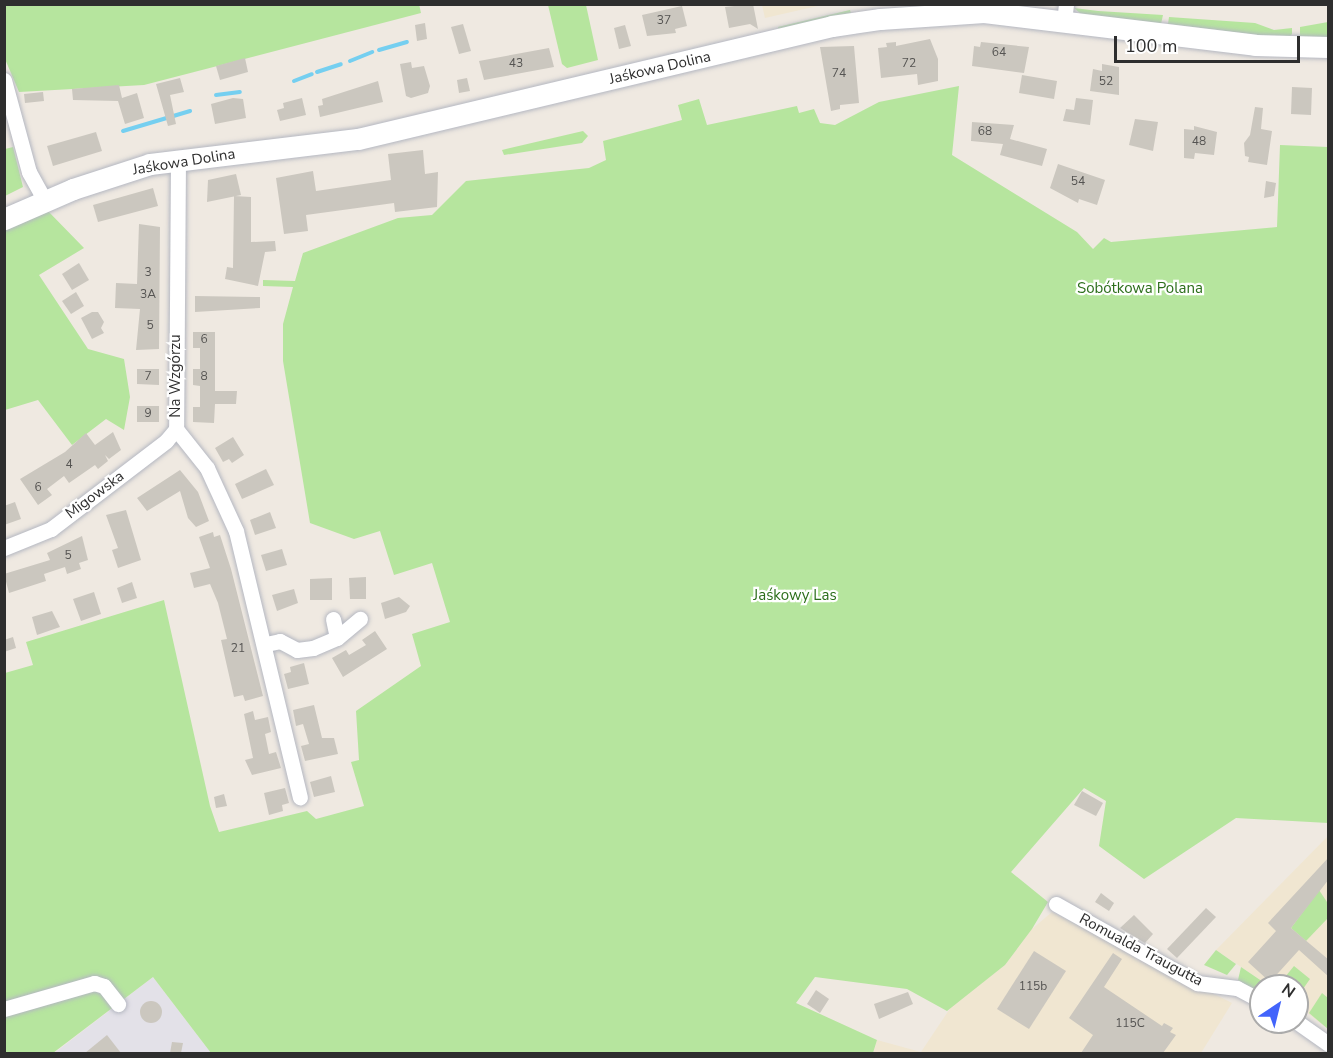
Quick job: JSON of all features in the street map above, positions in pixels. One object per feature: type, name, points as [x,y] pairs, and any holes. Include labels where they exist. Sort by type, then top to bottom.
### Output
[{"type":"street","name":"Jaśkowa Dolina","points":[[4,219],[121,172],[178,160],[358,139],[832,26],[960,8],[1065,13],[1255,45],[1329,46]]},
{"type":"street","points":[[4,80],[29,172],[45,201]]},
{"type":"street","name":"Na Wzgórzu","points":[[178,160],[176,429],[207,468],[232,520],[266,644],[300,797]]},
{"type":"street","name":"Migowska","points":[[4,548],[51,529],[166,441],[176,429]]},
{"type":"street","points":[[333,619],[337,638]]},
{"type":"street","points":[[266,644],[280,641],[305,649],[337,638],[360,619]]},
{"type":"street","name":"Romualda Traugutta","points":[[1056,904],[1197,983],[1237,988],[1249,994]]},
{"type":"street","points":[[4,1009],[94,983],[104,986],[118,1004]]},
{"type":"street","points":[[1309,1030],[1329,1044]]},
{"type":"shaded area","points":[[762,4],[822,5],[765,18]]},
{"type":"shaded area","points":[[1328,836],[1328,1029],[1309,1014],[1309,974],[1251,974],[1216,950]]},
{"type":"shaded area","points":[[1052,912],[1232,1003],[1201,1053],[873,1054],[877,1040],[921,1052],[951,1007],[1005,965],[1032,929]]},
{"type":"shaded area","points":[[153,977],[211,1053],[53,1054]]},
{"type":"green space","points":[[419,4],[421,13],[144,85],[19,92],[5,59],[4,5]]},
{"type":"green space","points":[[548,5],[586,5],[598,60],[567,68],[562,64]]},
{"type":"green space","points":[[1074,8],[1163,15],[1161,24],[1081,14]]},
{"type":"green space","points":[[850,10],[852,17],[780,34],[778,27]]},
{"type":"green space","points":[[1169,17],[1255,23],[1274,30],[1292,28],[1292,34],[1288,39],[1168,24]]},
{"type":"green space","points":[[1328,22],[1328,38],[1300,37],[1300,27]]},
{"type":"green space","name":"Jaśkowy Las","points":[[959,86],[952,155],[1077,232],[1093,249],[1104,238],[1111,242],[1277,227],[1280,145],[1328,147],[1328,823],[1236,818],[1144,879],[1099,846],[1106,801],[1084,788],[1011,872],[1048,902],[1032,929],[1005,965],[947,1011],[907,989],[815,977],[796,1003],[877,1040],[873,1053],[211,1053],[153,977],[53,1053],[5,1054],[5,673],[33,665],[26,642],[164,600],[210,806],[219,832],[307,811],[316,819],[364,806],[351,762],[359,760],[356,711],[421,666],[412,634],[450,622],[432,563],[394,575],[380,531],[354,539],[310,523],[283,361],[283,324],[293,287],[263,286],[263,280],[295,281],[303,253],[398,218],[432,215],[466,181],[589,168],[606,160],[603,141],[682,120],[678,105],[699,99],[707,125],[797,106],[799,113],[814,109],[820,123],[835,125],[879,102]]},
{"type":"green space","points":[[583,131],[588,136],[582,143],[504,155],[502,150]]},
{"type":"green space","points":[[13,147],[23,187],[5,196],[5,149]]},
{"type":"green space","points":[[46,209],[84,248],[39,275],[88,349],[124,359],[130,397],[124,430],[106,419],[72,445],[38,400],[5,410],[4,229]]},
{"type":"green space","points":[[1319,890],[1327,902],[1328,918],[1306,941],[1291,928]]},
{"type":"green space","points":[[1216,950],[1236,964],[1227,975],[1204,965]]},
{"type":"green space","points":[[1294,966],[1304,974],[1288,974]]},
{"type":"green space","points":[[1241,967],[1251,974],[1249,974],[1249,987],[1238,980]]},
{"type":"green space","points":[[1322,993],[1328,998],[1328,1029],[1309,1013]]},
{"type":"building","points":[[753,4],[758,29],[750,24],[729,28],[725,7]]},
{"type":"building","points":[[682,6],[687,26],[675,29],[676,33],[647,36],[642,15]]},
{"type":"building","points":[[425,23],[427,39],[417,41],[415,25]]},
{"type":"building","points":[[463,24],[471,51],[459,54],[451,27]]},
{"type":"building","points":[[625,25],[631,46],[619,49],[614,28]]},
{"type":"building","points":[[930,39],[938,59],[938,81],[918,85],[917,74],[881,78],[878,48],[887,47],[886,43],[896,42],[896,46]]},
{"type":"building","points":[[981,42],[1029,47],[1024,73],[972,66],[974,46],[980,47]]},
{"type":"building","points":[[854,46],[859,103],[840,105],[840,109],[831,111],[820,47]]},
{"type":"building","points":[[549,48],[554,67],[484,80],[479,61]]},
{"type":"building","points":[[245,58],[248,72],[220,80],[216,66]]},
{"type":"building","points":[[411,62],[412,68],[424,66],[430,86],[428,93],[411,98],[406,96],[400,64]]},
{"type":"building","points":[[1102,64],[1119,67],[1119,95],[1090,91],[1093,69],[1102,71]]},
{"type":"building","points":[[1022,75],[1057,81],[1054,99],[1019,93]]},
{"type":"building","points":[[180,78],[184,92],[170,95],[176,124],[168,126],[156,84]]},
{"type":"building","points":[[467,78],[470,91],[459,93],[457,80]]},
{"type":"building","points":[[378,81],[383,102],[320,117],[318,106],[323,105],[322,99]]},
{"type":"building","points":[[119,85],[122,98],[137,93],[144,118],[125,124],[118,101],[73,100],[72,89]]},
{"type":"building","points":[[1292,87],[1312,88],[1311,115],[1291,114]]},
{"type":"building","points":[[43,92],[44,101],[25,103],[24,94]]},
{"type":"building","points":[[233,98],[243,99],[246,118],[215,124],[211,104]]},
{"type":"building","points":[[302,98],[306,115],[280,121],[277,110],[284,108],[283,103]]},
{"type":"building","points":[[1076,98],[1093,100],[1090,125],[1063,121],[1066,109],[1074,110]]},
{"type":"building","points":[[1255,107],[1263,108],[1261,129],[1272,131],[1267,165],[1248,162],[1249,157],[1245,156],[1244,143],[1250,135]]},
{"type":"building","points":[[1135,119],[1158,122],[1153,151],[1129,145]]},
{"type":"building","points":[[972,122],[1014,125],[1010,139],[1047,149],[1042,166],[1000,155],[1003,144],[971,141]]},
{"type":"building","points":[[1194,126],[1217,132],[1214,155],[1195,153],[1194,159],[1184,158],[1184,129],[1194,130]]},
{"type":"building","points":[[96,132],[102,151],[53,166],[47,146]]},
{"type":"building","points":[[423,150],[425,174],[438,172],[437,207],[395,212],[394,203],[306,215],[308,231],[284,234],[276,178],[313,171],[316,191],[391,180],[388,154]]},
{"type":"building","points":[[1058,164],[1105,180],[1097,205],[1079,199],[1078,203],[1050,188]]},
{"type":"building","points":[[236,174],[241,195],[207,202],[208,180]]},
{"type":"building","points":[[1266,181],[1276,183],[1274,196],[1264,198]]},
{"type":"building","points":[[153,188],[158,206],[98,222],[93,205]]},
{"type":"building","points":[[234,196],[251,197],[251,242],[275,241],[276,251],[265,252],[258,286],[225,279],[227,267],[233,268]]},
{"type":"building","points":[[139,224],[160,227],[159,349],[136,350],[140,309],[115,308],[116,283],[137,284]]},
{"type":"building","points":[[79,263],[89,280],[72,290],[62,274]]},
{"type":"building","points":[[76,292],[84,306],[71,314],[62,301]]},
{"type":"building","points":[[195,296],[260,297],[260,308],[195,312]]},
{"type":"building","points":[[92,312],[98,312],[104,322],[101,328],[104,333],[92,339],[81,318]]},
{"type":"building","points":[[193,332],[215,332],[215,391],[237,391],[236,404],[215,404],[214,423],[193,422],[193,407],[200,407],[200,386],[193,385],[193,369],[200,369],[200,348],[193,348]]},
{"type":"building","points":[[137,369],[159,369],[159,385],[137,384]]},
{"type":"building","points":[[137,406],[159,406],[159,422],[137,422]]},
{"type":"building","points":[[113,432],[121,450],[109,459],[105,455],[108,461],[98,469],[95,465],[69,483],[64,476],[47,489],[52,495],[38,505],[20,479],[65,452],[86,433],[95,445]]},
{"type":"building","points":[[233,437],[244,455],[232,463],[229,459],[223,462],[215,448]]},
{"type":"building","points":[[266,469],[274,485],[242,499],[235,484]]},
{"type":"building","points":[[180,470],[198,492],[209,521],[196,527],[188,518],[180,491],[147,511],[137,498]]},
{"type":"building","points":[[15,502],[21,519],[4,525],[4,506]]},
{"type":"building","points":[[126,510],[141,560],[118,568],[112,550],[118,548],[106,515]]},
{"type":"building","points":[[270,512],[276,528],[255,535],[250,520]]},
{"type":"building","points":[[213,532],[214,537],[220,535],[231,569],[263,696],[245,701],[243,695],[234,697],[221,640],[227,639],[218,603],[210,584],[194,588],[190,573],[210,568],[199,537]]},
{"type":"building","points":[[82,536],[88,560],[79,563],[81,569],[67,574],[65,567],[44,574],[46,581],[9,593],[4,574],[50,560],[47,553]]},
{"type":"building","points":[[282,549],[287,565],[266,571],[261,555]]},
{"type":"building","points":[[366,577],[366,599],[350,599],[349,578]]},
{"type":"building","points":[[332,578],[332,600],[310,600],[310,579]]},
{"type":"building","points":[[132,582],[137,598],[122,603],[117,588]]},
{"type":"building","points":[[294,589],[298,603],[277,611],[272,595]]},
{"type":"building","points":[[94,592],[101,614],[81,621],[73,599]]},
{"type":"building","points":[[399,597],[410,606],[406,612],[385,619],[381,603]]},
{"type":"building","points":[[52,611],[60,627],[37,635],[32,617]]},
{"type":"building","points":[[375,631],[387,649],[343,677],[332,658],[346,650],[349,655],[366,645],[362,640]]},
{"type":"building","points":[[13,637],[16,648],[4,652],[4,640]]},
{"type":"building","points":[[304,663],[309,684],[288,689],[284,674],[291,672],[290,667]]},
{"type":"building","points":[[314,705],[322,738],[334,738],[338,754],[305,761],[301,746],[309,744],[303,724],[296,726],[293,710]]},
{"type":"building","points":[[253,711],[255,720],[268,717],[271,732],[265,734],[269,754],[276,752],[281,768],[252,775],[245,760],[253,758],[244,714]]},
{"type":"building","points":[[331,776],[335,792],[314,797],[310,782]]},
{"type":"building","points":[[285,788],[289,803],[282,805],[283,811],[269,815],[264,793]]},
{"type":"building","points":[[1082,791],[1103,803],[1096,816],[1074,805]]},
{"type":"building","points":[[224,794],[227,806],[216,808],[214,797]]},
{"type":"building","points":[[1329,857],[1329,879],[1291,928],[1329,960],[1329,977],[1299,950],[1277,974],[1261,974],[1248,962],[1276,931],[1268,923]]},
{"type":"building","points":[[1101,893],[1114,903],[1109,911],[1095,902]]},
{"type":"building","points":[[1206,908],[1216,917],[1177,958],[1167,949]]},
{"type":"building","points":[[1134,915],[1153,934],[1145,943],[1120,928]]},
{"type":"building","points":[[1034,951],[1066,971],[1029,1029],[997,1009]]},
{"type":"building","points":[[1113,953],[1122,959],[1104,987],[1162,1026],[1164,1023],[1173,1028],[1170,1032],[1176,1035],[1163,1053],[1081,1053],[1093,1035],[1069,1018]]},
{"type":"building","points":[[816,990],[829,999],[820,1013],[807,1004]]},
{"type":"building","points":[[908,992],[913,1004],[879,1019],[874,1004]]},
{"type":"building","points":[[151,1001],[161,1008],[162,1012],[155,1022],[151,1023],[141,1016],[140,1012],[147,1002]]},
{"type":"building","points":[[107,1035],[121,1053],[85,1053]]},
{"type":"building","points":[[172,1042],[183,1043],[181,1053],[170,1053]]},
{"type":"waterway","points":[[379,50],[407,42]]},
{"type":"waterway","points":[[350,61],[372,52]]},
{"type":"waterway","points":[[317,72],[341,64]]},
{"type":"waterway","points":[[294,81],[312,74]]},
{"type":"waterway","points":[[216,95],[240,92]]},
{"type":"waterway","points":[[123,131],[190,111]]},
{"type":"park label","name":"Sobótkowa Polana","points":[[1140,289]]}]
